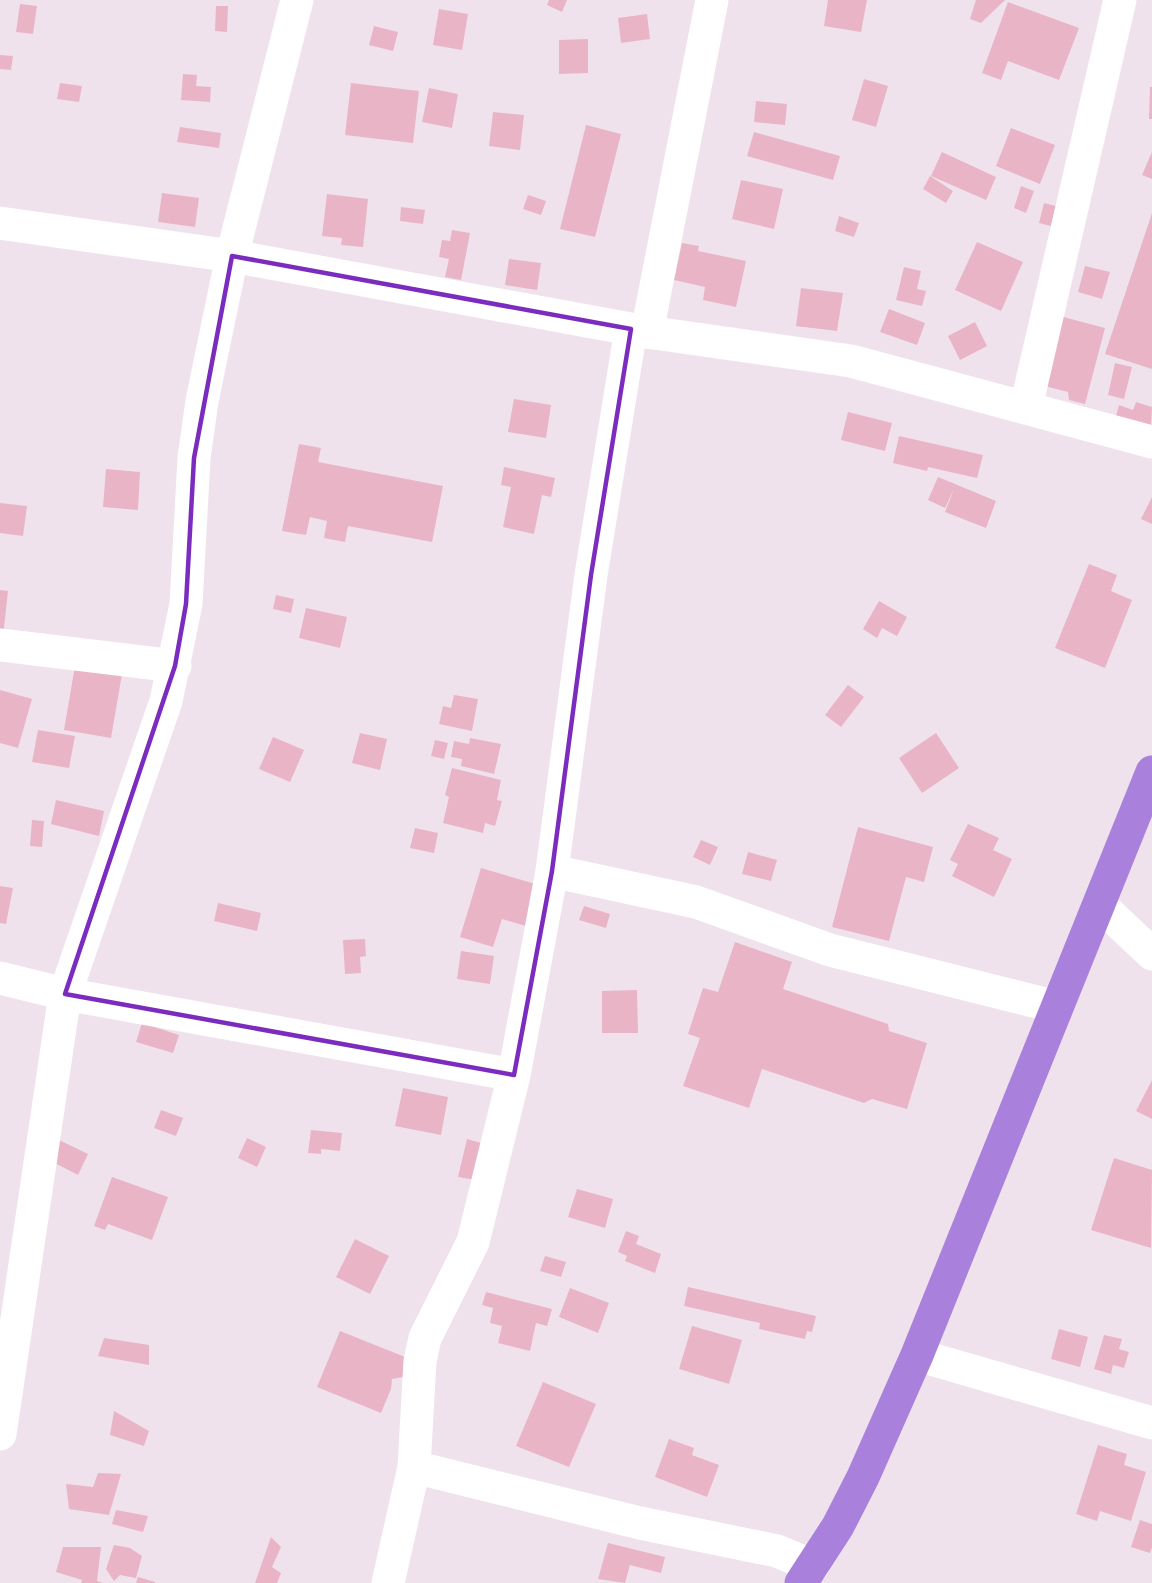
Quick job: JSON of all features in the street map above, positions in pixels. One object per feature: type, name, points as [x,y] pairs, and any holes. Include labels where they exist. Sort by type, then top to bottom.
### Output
[{"type":"highway","points":[[807,1574],[838,1526],[863,1477],[917,1355],[1152,772]]},
{"type":"street","points":[[0,1434],[65,994],[166,701],[175,666],[186,604],[196,447],[202,401],[232,256],[297,0]]},
{"type":"street","points":[[388,1583],[414,1467],[420,1361],[425,1338],[473,1242],[514,1075],[552,871],[591,575],[639,331],[712,0]]},
{"type":"street","points":[[1026,407],[1120,0]]},
{"type":"street","points":[[0,223],[232,256],[639,331],[851,361],[1152,442]]},
{"type":"street","points":[[0,645],[175,666]]},
{"type":"street","points":[[552,871],[696,902],[830,950],[1057,1007]]},
{"type":"street","points":[[1099,904],[1152,954]]},
{"type":"street","points":[[0,978],[65,994],[514,1075]]},
{"type":"street","points":[[917,1355],[1152,1423]]},
{"type":"street","points":[[414,1467],[640,1524],[777,1551],[807,1574]]},
{"type":"highlighted area","points":[[232,256],[631,329],[591,575],[552,871],[514,1075],[65,994],[175,666],[186,604],[194,458]]},
{"type":"building","points":[[549,0],[567,0],[562,12],[547,5]]},
{"type":"building","points":[[828,0],[867,0],[861,32],[824,26]]},
{"type":"building","points":[[976,0],[1005,0],[981,23],[970,19]]},
{"type":"building","points":[[1008,2],[1079,28],[1059,80],[1008,61],[1001,80],[982,73]]},
{"type":"building","points":[[20,4],[37,6],[33,34],[16,32]]},
{"type":"building","points":[[216,6],[228,6],[227,32],[215,31]]},
{"type":"building","points":[[439,9],[468,14],[462,50],[433,45]]},
{"type":"building","points":[[647,14],[650,39],[621,43],[618,18]]},
{"type":"building","points":[[374,26],[398,32],[393,51],[369,45]]},
{"type":"building","points":[[588,39],[588,73],[559,74],[559,40]]},
{"type":"building","points":[[0,55],[13,56],[11,70],[0,69]]},
{"type":"building","points":[[183,74],[197,75],[196,86],[211,87],[210,102],[181,100]]},
{"type":"building","points":[[864,79],[888,86],[876,127],[852,120]]},
{"type":"building","points":[[60,83],[82,86],[79,102],[57,99]]},
{"type":"building","points":[[351,83],[419,91],[413,143],[345,135]]},
{"type":"building","points":[[1150,87],[1152,87],[1152,119],[1149,119]]},
{"type":"building","points":[[429,88],[458,94],[452,128],[422,122]]},
{"type":"building","points":[[756,101],[787,104],[785,125],[754,122]]},
{"type":"building","points":[[493,112],[524,115],[520,150],[489,146]]},
{"type":"building","points":[[586,125],[621,134],[595,237],[560,229]]},
{"type":"building","points":[[180,127],[221,133],[219,148],[177,142]]},
{"type":"building","points":[[1011,128],[1055,145],[1040,184],[996,166]]},
{"type":"building","points":[[754,132],[840,156],[833,180],[747,156]]},
{"type":"building","points":[[942,152],[996,177],[986,200],[931,176]]},
{"type":"building","points":[[1152,152],[1152,179],[1142,175]]},
{"type":"building","points":[[930,176],[953,191],[946,203],[923,189]]},
{"type":"building","points":[[741,180],[783,189],[774,229],[732,219]]},
{"type":"building","points":[[1021,186],[1034,191],[1026,213],[1014,208]]},
{"type":"building","points":[[162,193],[199,198],[195,227],[158,222]]},
{"type":"building","points":[[327,194],[368,199],[363,247],[341,245],[342,238],[322,236]]},
{"type":"building","points":[[528,195],[546,201],[541,215],[523,209]]},
{"type":"building","points":[[1044,203],[1056,206],[1051,226],[1039,223]]},
{"type":"building","points":[[401,207],[425,210],[423,224],[400,221]]},
{"type":"building","points":[[1152,213],[1152,369],[1105,354]]},
{"type":"building","points":[[839,216],[859,223],[854,237],[835,231]]},
{"type":"building","points":[[452,230],[470,233],[461,280],[445,277],[449,259],[439,257],[442,240],[450,241]]},
{"type":"building","points":[[977,242],[1023,262],[1001,311],[955,290]]},
{"type":"building","points":[[682,243],[699,246],[698,251],[746,261],[736,307],[703,300],[705,287],[674,280]]},
{"type":"building","points":[[509,259],[541,263],[537,290],[505,285]]},
{"type":"building","points":[[1085,266],[1110,272],[1102,299],[1078,292]]},
{"type":"building","points":[[904,267],[921,271],[917,289],[926,291],[922,306],[896,300]]},
{"type":"building","points":[[801,288],[843,293],[837,331],[796,326]]},
{"type":"building","points":[[889,309],[925,323],[917,345],[880,332]]},
{"type":"building","points":[[1056,315],[1105,328],[1085,404],[1069,400],[1068,392],[1037,384]]},
{"type":"building","points":[[975,322],[987,346],[960,360],[948,336]]},
{"type":"building","points":[[1115,363],[1132,367],[1124,399],[1108,395]]},
{"type":"building","points":[[514,399],[551,405],[546,438],[508,432]]},
{"type":"building","points":[[1136,402],[1152,407],[1151,426],[1116,416],[1119,405],[1133,410]]},
{"type":"building","points":[[848,412],[892,423],[885,451],[841,440]]},
{"type":"building","points":[[899,436],[983,455],[977,478],[928,467],[927,471],[893,463]]},
{"type":"building","points":[[299,444],[321,448],[318,462],[443,486],[432,542],[348,526],[345,542],[324,538],[327,521],[310,517],[306,535],[282,531]]},
{"type":"building","points":[[504,467],[555,478],[551,497],[542,495],[534,534],[503,527],[511,487],[501,485]]},
{"type":"building","points":[[106,469],[140,472],[138,510],[103,507]]},
{"type":"building","points":[[938,477],[996,501],[986,528],[945,512],[954,489],[945,508],[928,500]]},
{"type":"building","points":[[1152,497],[1152,524],[1141,519]]},
{"type":"building","points":[[0,503],[27,506],[23,536],[0,533]]},
{"type":"building","points":[[1089,564],[1117,575],[1111,591],[1132,600],[1105,668],[1055,648]]},
{"type":"building","points":[[0,590],[8,591],[3,637],[0,636]]},
{"type":"building","points":[[276,595],[294,599],[291,613],[273,609]]},
{"type":"building","points":[[879,601],[907,617],[897,636],[882,628],[877,638],[863,629]]},
{"type":"building","points":[[306,608],[347,617],[340,648],[299,638]]},
{"type":"building","points":[[75,666],[122,674],[111,738],[64,730]]},
{"type":"building","points":[[848,685],[864,697],[841,727],[825,715]]},
{"type":"building","points":[[0,690],[32,699],[18,748],[0,743]]},
{"type":"building","points":[[454,695],[478,699],[472,731],[439,724],[443,706],[451,708]]},
{"type":"building","points":[[38,730],[75,736],[69,768],[32,762]]},
{"type":"building","points":[[360,733],[387,739],[380,770],[352,763]]},
{"type":"building","points":[[936,733],[959,768],[922,793],[899,758]]},
{"type":"building","points":[[273,737],[304,750],[290,782],[259,769]]},
{"type":"building","points":[[470,738],[501,744],[494,774],[461,766],[462,759],[451,757],[454,741],[469,744]]},
{"type":"building","points":[[435,740],[448,743],[444,759],[431,756]]},
{"type":"building","points":[[452,768],[501,780],[497,800],[502,801],[495,826],[485,823],[483,833],[443,823],[449,797],[445,795]]},
{"type":"building","points":[[56,800],[104,811],[99,836],[51,824]]},
{"type":"building","points":[[32,820],[44,821],[42,847],[30,846]]},
{"type":"building","points":[[968,824],[999,838],[993,850],[1012,859],[994,897],[952,876],[958,864],[950,860]]},
{"type":"building","points":[[858,827],[933,847],[924,882],[906,877],[889,941],[832,927]]},
{"type":"building","points":[[415,828],[438,833],[434,853],[410,848]]},
{"type":"building","points":[[701,840],[718,847],[710,865],[693,857]]},
{"type":"building","points":[[748,852],[777,860],[771,881],[742,874]]},
{"type":"building","points":[[481,868],[539,885],[526,926],[502,919],[493,947],[460,937]]},
{"type":"building","points":[[0,886],[13,888],[6,924],[0,923]]},
{"type":"building","points":[[218,903],[261,913],[257,931],[214,921]]},
{"type":"building","points":[[584,906],[610,914],[606,928],[579,920]]},
{"type":"building","points":[[365,939],[366,956],[360,957],[361,973],[345,974],[343,940]]},
{"type":"building","points":[[735,942],[792,962],[783,989],[888,1024],[889,1031],[927,1043],[907,1109],[872,1099],[864,1103],[762,1069],[749,1108],[683,1086],[700,1038],[688,1034],[703,988],[718,992]]},
{"type":"building","points":[[461,951],[494,956],[490,984],[457,979]]},
{"type":"building","points":[[637,990],[638,1033],[602,1033],[602,991]]},
{"type":"building","points":[[142,1023],[179,1035],[173,1053],[136,1042]]},
{"type":"building","points":[[1152,1080],[1152,1119],[1136,1111]]},
{"type":"building","points":[[403,1088],[448,1097],[441,1135],[395,1126]]},
{"type":"building","points":[[161,1110],[183,1118],[176,1136],[154,1128]]},
{"type":"building","points":[[311,1130],[342,1133],[340,1151],[321,1149],[321,1154],[308,1153]]},
{"type":"building","points":[[247,1138],[266,1147],[257,1167],[238,1158]]},
{"type":"building","points":[[467,1139],[485,1144],[476,1180],[458,1177]]},
{"type":"building","points":[[59,1140],[88,1154],[78,1175],[49,1160]]},
{"type":"building","points":[[1114,1158],[1152,1170],[1151,1248],[1091,1230]]},
{"type":"building","points":[[112,1177],[168,1197],[152,1240],[108,1224],[105,1230],[94,1226]]},
{"type":"building","points":[[577,1189],[613,1199],[605,1228],[568,1217]]},
{"type":"building","points":[[626,1231],[639,1236],[636,1244],[661,1254],[655,1273],[625,1261],[627,1256],[618,1252]]},
{"type":"building","points":[[355,1239],[389,1256],[370,1294],[336,1277]]},
{"type":"building","points":[[545,1256],[566,1262],[561,1277],[540,1271]]},
{"type":"building","points":[[688,1287],[816,1316],[812,1332],[807,1331],[805,1339],[759,1329],[760,1323],[684,1306]]},
{"type":"building","points":[[570,1288],[609,1303],[598,1333],[559,1317]]},
{"type":"building","points":[[486,1292],[552,1309],[547,1326],[536,1323],[530,1351],[498,1343],[502,1326],[490,1323],[493,1308],[482,1305]]},
{"type":"building","points":[[692,1326],[742,1340],[729,1384],[679,1369]]},
{"type":"building","points":[[1059,1329],[1088,1337],[1080,1367],[1051,1359]]},
{"type":"building","points":[[340,1331],[410,1359],[403,1377],[392,1379],[391,1389],[381,1413],[317,1387]]},
{"type":"building","points":[[1104,1335],[1122,1339],[1119,1349],[1129,1352],[1124,1368],[1113,1365],[1111,1374],[1094,1369]]},
{"type":"building","points":[[104,1338],[149,1345],[149,1365],[98,1356]]},
{"type":"building","points":[[543,1382],[596,1404],[569,1467],[516,1446]]},
{"type":"building","points":[[114,1411],[149,1431],[144,1446],[110,1435]]},
{"type":"building","points":[[669,1439],[694,1448],[692,1455],[719,1465],[707,1497],[655,1477]]},
{"type":"building","points":[[1098,1445],[1127,1454],[1124,1465],[1146,1472],[1131,1521],[1100,1511],[1097,1521],[1076,1514]]},
{"type":"building","points":[[98,1473],[121,1474],[109,1515],[69,1509],[66,1484],[93,1487]]},
{"type":"building","points":[[116,1510],[148,1516],[143,1532],[112,1524]]},
{"type":"building","points":[[1140,1520],[1152,1524],[1150,1553],[1131,1547]]},
{"type":"building","points":[[271,1537],[281,1547],[272,1567],[281,1573],[277,1583],[255,1583]]},
{"type":"building","points":[[608,1543],[665,1557],[661,1573],[630,1565],[625,1583],[598,1579]]},
{"type":"building","points":[[114,1545],[130,1548],[142,1556],[136,1578],[120,1575],[114,1581],[106,1569]]},
{"type":"building","points":[[63,1547],[101,1547],[97,1581],[103,1583],[81,1583],[82,1580],[56,1572]]},
{"type":"building","points":[[138,1577],[155,1582],[155,1583],[136,1583]]}]
